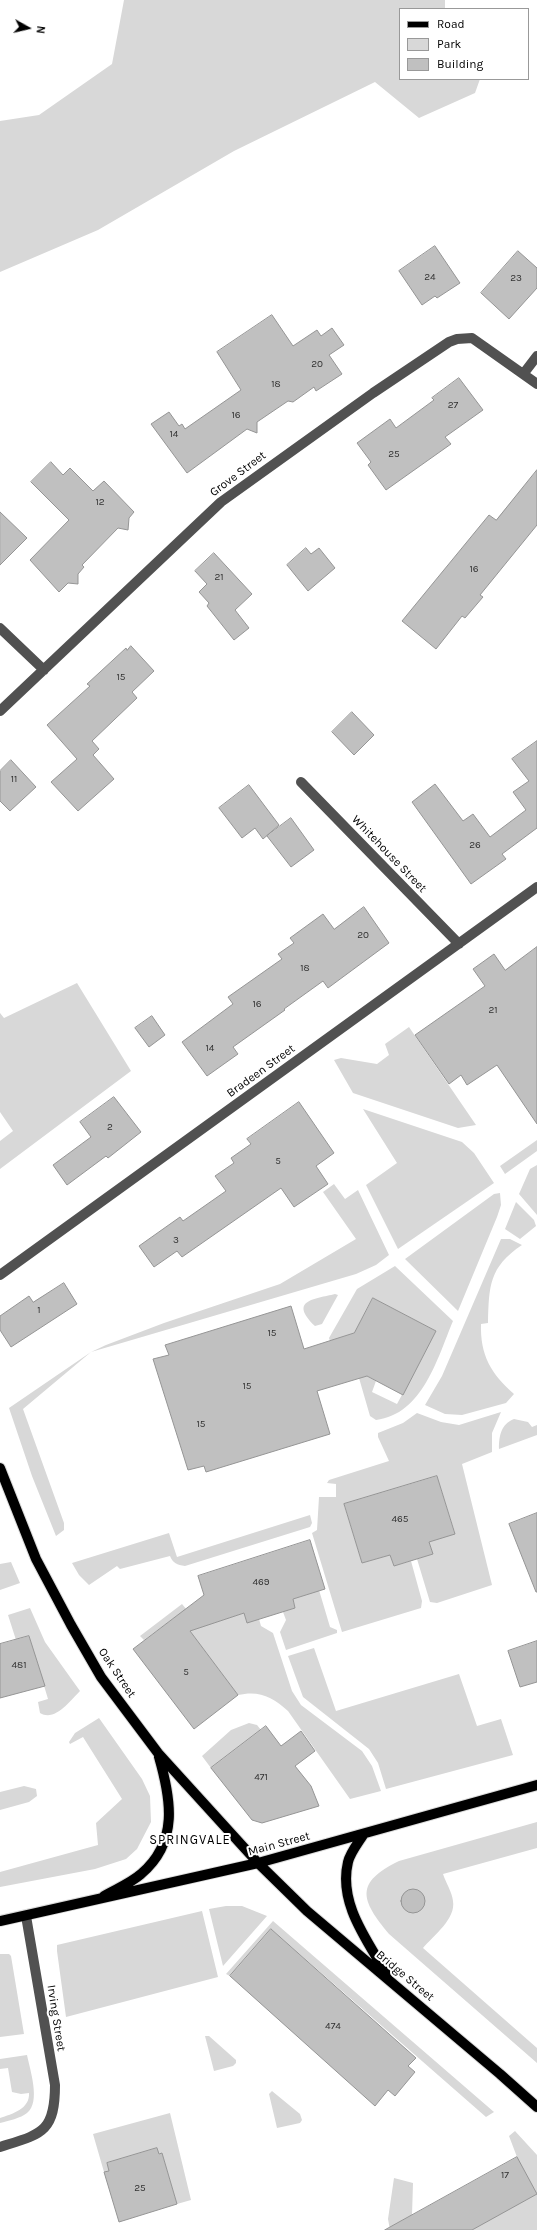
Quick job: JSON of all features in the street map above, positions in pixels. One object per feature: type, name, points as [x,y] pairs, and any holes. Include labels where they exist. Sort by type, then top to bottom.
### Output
[{"type":"main road","name":"Oak Street","points":[[0,1468],[36,1559],[101,1677],[158,1753],[258,1863]]},
{"type":"main road","points":[[94,1901],[141,1874],[157,1856],[166,1836],[171,1810],[167,1783],[158,1753]]},
{"type":"main road","name":"Main Street","points":[[0,1921],[258,1863],[537,1785]]},
{"type":"main road","points":[[362,1835],[348,1861],[346,1879],[351,1911],[390,1980]]},
{"type":"main road","name":"Bridge Street","points":[[258,1863],[307,1911],[390,1980],[537,2107]]},
{"type":"street","name":"Grove Street","points":[[0,711],[221,502],[361,401],[449,342],[457,339],[472,338],[524,373],[537,384]]},
{"type":"street","points":[[524,373],[537,356]]},
{"type":"street","points":[[0,628],[44,670]]},
{"type":"street","name":"Whitehouse Street","points":[[301,782],[459,944]]},
{"type":"street","name":"Bradeen Street","points":[[0,1274],[537,888]]},
{"type":"street","name":"Irving Street","points":[[0,2146],[38,2133],[48,2124],[53,2113],[55,2086],[26,1916]]},
{"type":"green space","points":[[124,0],[445,0],[445,8],[399,8],[399,80],[480,80],[475,93],[419,118],[375,82],[234,151],[98,230],[0,272],[0,121],[39,115],[112,64]]},
{"type":"green space","points":[[77,983],[131,1071],[0,1169],[0,1141],[13,1131],[0,1112],[0,1013],[4,1018]]},
{"type":"green space","points":[[409,1027],[476,1125],[458,1128],[353,1093],[334,1060],[341,1058],[377,1064],[389,1055],[385,1044]]},
{"type":"green space","points":[[363,1109],[462,1142],[474,1153],[494,1183],[398,1249],[366,1185],[397,1163]]},
{"type":"green space","points":[[537,1140],[537,1151],[505,1174],[500,1166]]},
{"type":"green space","points":[[537,1165],[537,1215],[519,1194],[530,1169]]},
{"type":"green space","points":[[334,1184],[345,1199],[358,1190],[389,1255],[376,1265],[356,1274],[91,1352],[164,1323],[280,1284],[356,1239],[323,1192]]},
{"type":"green space","points":[[500,1193],[501,1205],[497,1217],[458,1311],[405,1259],[494,1194]]},
{"type":"green space","points":[[516,1202],[534,1220],[536,1226],[520,1239],[505,1229]]},
{"type":"green space","points":[[501,1239],[510,1239],[522,1245],[503,1261],[493,1278],[490,1288],[488,1323],[481,1324],[481,1335],[482,1345],[488,1363],[499,1379],[514,1394],[506,1403],[462,1415],[445,1414],[425,1405],[442,1376]]},
{"type":"green space","points":[[395,1266],[453,1321],[434,1367],[417,1396],[406,1407],[392,1416],[376,1420],[370,1416],[359,1378],[367,1376],[376,1381],[372,1392],[397,1404],[436,1331],[373,1298],[354,1333],[330,1341],[329,1338],[357,1289]]},
{"type":"green space","points":[[335,1294],[338,1295],[322,1324],[315,1326],[307,1317],[304,1311],[304,1306],[307,1302],[313,1299]]},
{"type":"green space","points":[[91,1352],[23,1409],[64,1523],[64,1530],[56,1536],[32,1476],[9,1408]]},
{"type":"green space","points":[[501,1412],[492,1433],[492,1452],[462,1464],[492,1585],[437,1603],[430,1602],[417,1559],[433,1554],[429,1542],[455,1533],[437,1476],[344,1505],[362,1563],[390,1555],[394,1566],[411,1561],[422,1601],[421,1608],[342,1632],[312,1533],[317,1530],[319,1497],[336,1497],[336,1484],[327,1483],[329,1480],[389,1461],[378,1437],[378,1433],[403,1423],[417,1413],[441,1422],[459,1425]]},
{"type":"green space","points":[[514,1419],[528,1422],[532,1427],[537,1425],[537,1435],[499,1449],[504,1427]]},
{"type":"green space","points":[[310,1515],[312,1523],[310,1527],[185,1566],[176,1563],[170,1556],[120,1569],[117,1566],[89,1585],[79,1575],[72,1563],[169,1533],[177,1557]]},
{"type":"green space","points":[[11,1562],[20,1583],[0,1590],[0,1564]]},
{"type":"green space","points":[[319,1590],[330,1627],[337,1630],[337,1633],[286,1650],[280,1632],[286,1620],[283,1612],[295,1608],[293,1599]]},
{"type":"green space","points":[[182,1604],[198,1623],[213,1623],[244,1613],[247,1623],[259,1619],[261,1626],[273,1633],[292,1691],[301,1705],[362,1751],[372,1766],[381,1791],[350,1799],[288,1711],[271,1698],[259,1694],[253,1693],[238,1695],[178,1615],[144,1640],[140,1636]]},
{"type":"green space","points":[[30,1608],[45,1642],[80,1691],[67,1705],[57,1713],[51,1715],[40,1713],[38,1702],[48,1699],[29,1636],[16,1640],[8,1615]]},
{"type":"green space","points":[[314,1648],[336,1711],[459,1674],[477,1726],[501,1719],[513,1755],[386,1789],[378,1763],[369,1749],[303,1697],[288,1656]]},
{"type":"green space","points":[[99,1718],[142,1779],[150,1796],[151,1822],[137,1849],[126,1859],[95,1869],[0,1887],[0,1872],[98,1845],[96,1823],[122,1799],[83,1737],[70,1744],[69,1742],[75,1733]]},
{"type":"green space","points":[[249,1723],[257,1725],[261,1730],[211,1768],[202,1756],[231,1730]]},
{"type":"green space","points":[[24,1786],[36,1789],[37,1796],[29,1802],[0,1810],[0,1792]]},
{"type":"green space","points":[[537,1822],[537,1848],[443,1874],[451,1894],[453,1908],[448,1920],[423,1948],[537,2048],[537,2063],[389,1934],[372,1911],[368,1902],[367,1893],[369,1885],[375,1877],[399,1861]]},
{"type":"green space","points":[[226,1906],[242,1906],[267,1916],[223,1966],[209,1909]]},
{"type":"green space","points":[[202,1911],[218,1977],[66,2017],[57,1945]]},
{"type":"green space","points":[[273,1921],[494,2112],[486,2117],[271,1929],[230,1976],[226,1974]]},
{"type":"green space","points":[[0,1954],[9,1954],[11,1956],[24,2034],[0,2037]]},
{"type":"green space","points":[[205,2036],[209,2036],[236,2060],[236,2063],[233,2066],[214,2071]]},
{"type":"green space","points":[[27,2055],[34,2094],[31,2108],[27,2113],[21,2116],[0,2123],[0,2118],[15,2113],[27,2103],[29,2093],[21,2094],[12,2092],[8,2068],[0,2069],[0,2059]]},
{"type":"green space","points":[[272,2091],[300,2114],[302,2120],[300,2123],[277,2128],[269,2094]]},
{"type":"green space","points":[[170,2113],[191,2200],[177,2204],[162,2153],[107,2163],[109,2171],[104,2172],[93,2134]]},
{"type":"green space","points":[[515,2131],[537,2155],[537,2230],[472,2230],[517,2157],[509,2136]]},
{"type":"green space","points":[[394,2178],[413,2183],[412,2215],[420,2230],[390,2230],[388,2219]]},
{"type":"building","points":[[435,246],[460,283],[437,298],[435,296],[422,305],[399,271]]},
{"type":"building","points":[[518,251],[537,268],[537,288],[509,319],[481,293]]},
{"type":"building","points":[[272,315],[293,346],[317,330],[321,336],[332,328],[344,345],[329,355],[342,374],[316,391],[314,387],[293,402],[288,401],[257,422],[257,433],[247,429],[187,473],[151,424],[169,412],[179,426],[182,424],[185,429],[241,390],[217,352]]},
{"type":"building","points":[[459,378],[483,410],[445,437],[451,444],[386,490],[368,465],[371,462],[357,443],[390,419],[396,428],[434,400],[432,398]]},
{"type":"building","points":[[51,462],[63,475],[70,468],[93,491],[104,481],[134,512],[129,518],[128,530],[118,528],[82,565],[84,567],[78,574],[78,584],[68,583],[59,592],[30,560],[69,520],[31,482]]},
{"type":"building","points":[[537,470],[537,525],[480,595],[483,597],[465,618],[462,616],[436,649],[402,621],[489,515],[496,520]]},
{"type":"building","points":[[0,512],[27,538],[0,565]]},
{"type":"building","points":[[306,548],[311,554],[319,548],[335,568],[308,591],[287,565]]},
{"type":"building","points":[[214,553],[252,594],[235,610],[249,628],[234,640],[207,606],[209,603],[199,592],[207,584],[195,571]]},
{"type":"building","points":[[131,646],[154,671],[132,692],[137,698],[92,741],[99,749],[93,755],[114,779],[78,811],[51,782],[77,759],[47,725],[90,686],[87,684],[126,648],[127,650]]},
{"type":"building","points":[[352,712],[374,735],[354,755],[332,732]]},
{"type":"building","points":[[537,741],[537,828],[502,854],[506,859],[471,884],[412,802],[435,784],[463,821],[473,814],[490,837],[526,810],[513,792],[529,781],[512,759]]},
{"type":"building","points":[[11,760],[36,787],[10,811],[0,801],[0,771]]},
{"type":"building","points":[[249,785],[279,825],[263,839],[255,828],[242,838],[219,808]]},
{"type":"building","points":[[291,818],[314,850],[291,867],[267,836]]},
{"type":"building","points":[[364,907],[389,943],[328,988],[323,981],[284,1009],[285,1010],[233,1047],[238,1054],[207,1076],[182,1042],[233,1004],[228,997],[282,959],[278,954],[294,943],[290,938],[323,914],[334,929]]},
{"type":"building","points":[[537,947],[537,1124],[497,1065],[467,1085],[461,1075],[449,1084],[415,1035],[485,986],[473,969],[494,954],[505,970]]},
{"type":"building","points":[[152,1016],[165,1035],[149,1047],[135,1028]]},
{"type":"building","points":[[114,1097],[141,1132],[108,1158],[106,1156],[67,1185],[53,1165],[91,1137],[80,1122]]},
{"type":"building","points":[[299,1102],[334,1153],[316,1166],[328,1184],[294,1207],[281,1188],[182,1257],[177,1251],[154,1267],[139,1246],[180,1217],[183,1221],[226,1191],[215,1176],[234,1163],[231,1158],[251,1144],[247,1139]]},
{"type":"building","points":[[64,1283],[77,1304],[11,1347],[0,1330],[0,1316],[29,1296],[33,1302]]},
{"type":"building","points":[[373,1298],[436,1331],[403,1395],[367,1376],[317,1391],[330,1434],[206,1472],[204,1466],[188,1470],[153,1359],[169,1355],[165,1345],[291,1306],[304,1349],[354,1333]]},
{"type":"building","points":[[437,1476],[455,1534],[429,1542],[433,1554],[394,1566],[390,1555],[362,1563],[344,1504]]},
{"type":"building","points":[[537,1513],[537,1592],[536,1592],[509,1524]]},
{"type":"building","points":[[310,1540],[325,1589],[293,1599],[295,1608],[247,1623],[244,1613],[190,1631],[238,1695],[194,1729],[133,1649],[204,1595],[198,1576]]},
{"type":"building","points":[[29,1636],[45,1686],[0,1698],[0,1644]]},
{"type":"building","points":[[537,1641],[537,1682],[520,1687],[508,1651]]},
{"type":"building","points":[[266,1726],[281,1746],[301,1731],[315,1751],[295,1766],[311,1786],[319,1806],[262,1823],[252,1820],[211,1768]]},
{"type":"building","points":[[413,1889],[421,1893],[425,1901],[421,1909],[413,1913],[405,1909],[401,1901],[405,1893]]},
{"type":"building","points":[[271,1929],[416,2058],[408,2066],[415,2072],[395,2096],[388,2090],[375,2106],[230,1976]]},
{"type":"building","points":[[157,2148],[159,2154],[162,2153],[177,2204],[119,2222],[104,2172],[109,2171],[107,2163]]},
{"type":"building","points":[[517,2157],[537,2194],[472,2230],[385,2230]]},
{"type":"district","name":"SPRINGVALE","points":[[190,1840]]}]
